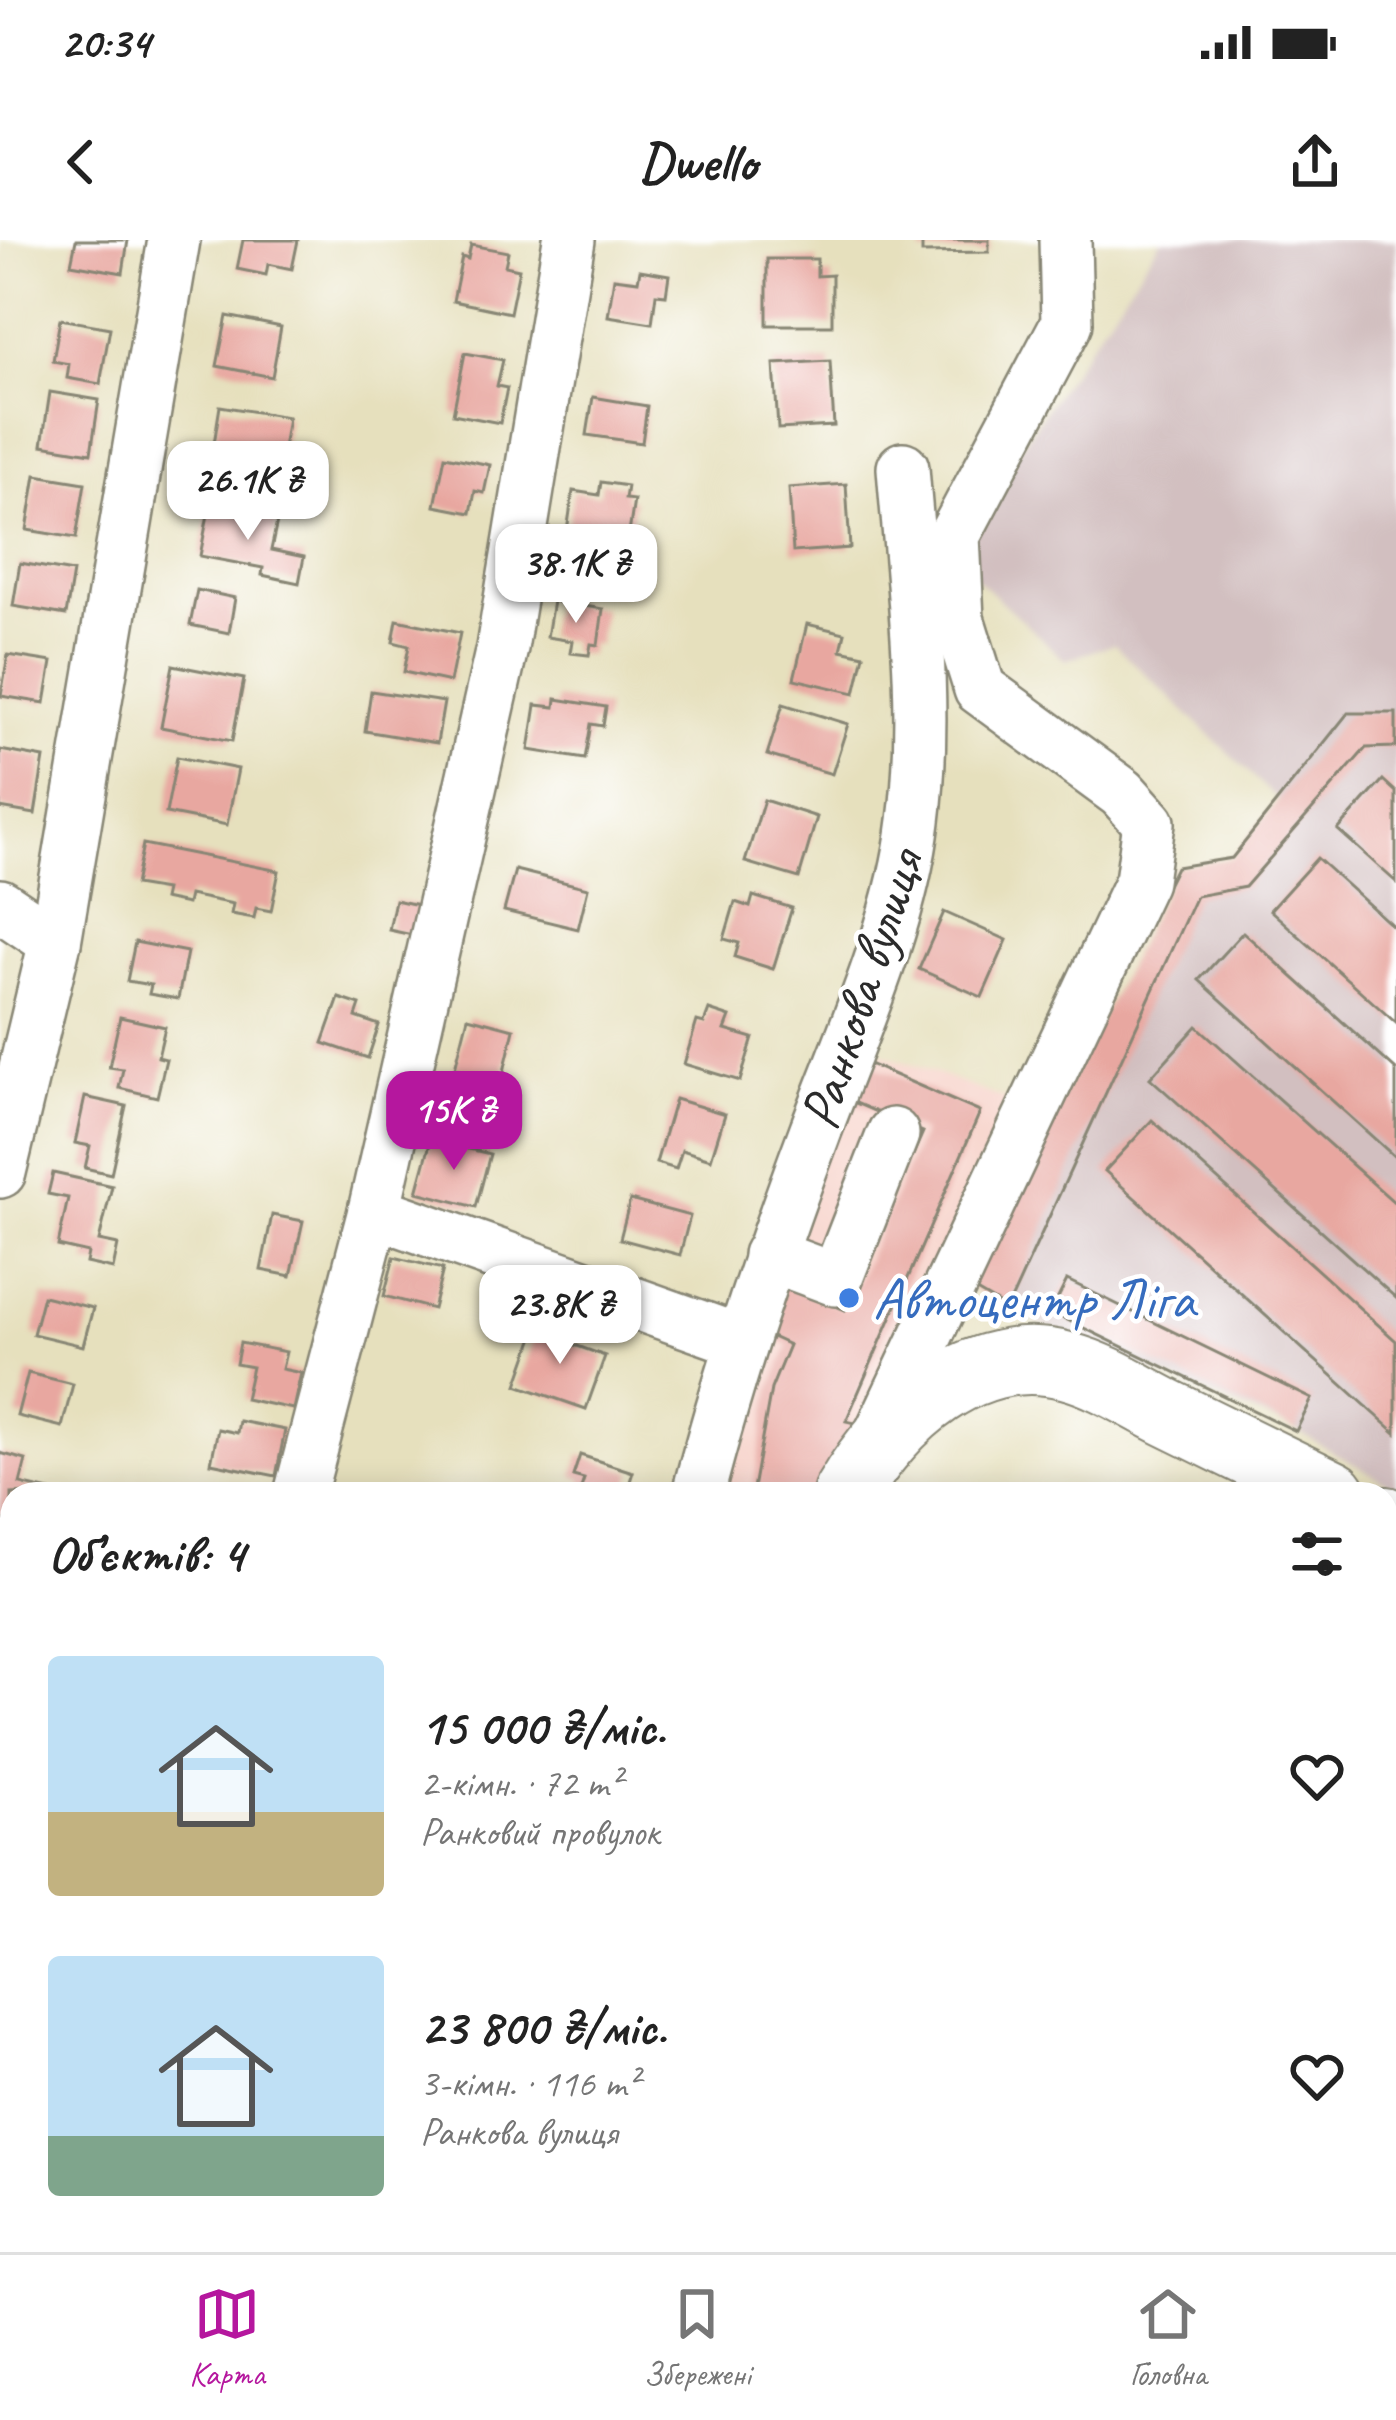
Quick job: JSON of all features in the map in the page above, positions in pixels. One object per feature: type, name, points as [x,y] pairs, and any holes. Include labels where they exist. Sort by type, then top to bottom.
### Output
[{"type":"main road","points":[[858,1473],[940,1389],[1003,1362],[1034,1360],[1090,1374],[1310,1482]]},
{"type":"street","points":[[0,1172],[55,942],[174,240]]},
{"type":"street","points":[[303,1482],[374,1211],[502,648],[569,240]]},
{"type":"street","points":[[858,1473],[1141,881],[1149,824],[1122,793],[980,688],[958,619],[954,536],[1066,323],[1065,240]]},
{"type":"street","name":"Ранкова вулиця","points":[[701,1482],[738,1340],[878,958],[914,823],[921,695],[903,468]]},
{"type":"street","points":[[0,904],[55,942]]},
{"type":"street","points":[[769,1256],[836,1280],[893,1134]]},
{"type":"street","points":[[374,1211],[738,1340]]},
{"type":"shaded area","points":[[1161,240],[1396,240],[1396,1482],[1385,1482],[1296,1431],[1026,1318],[968,1286],[1176,867],[1232,858],[1278,800],[1114,644],[1065,660],[969,572],[965,528]]},
{"type":"shaded area","name":"Автоцентр Ліга","points":[[849,1041],[1033,1110],[852,1482],[702,1482]]},
{"type":"building","points":[[76,240],[128,240],[123,273],[71,264]]},
{"type":"building","points":[[243,240],[298,240],[292,269],[268,264],[266,275],[237,269]]},
{"type":"building","points":[[922,240],[989,240],[989,252],[922,253]]},
{"type":"building","points":[[471,245],[508,252],[505,266],[519,269],[510,313],[453,301],[462,257],[468,259]]},
{"type":"building","points":[[767,259],[817,259],[817,276],[832,275],[832,325],[767,325]]},
{"type":"building","points":[[640,270],[669,275],[666,295],[656,294],[652,323],[608,316],[614,278],[638,281]]},
{"type":"building","points":[[227,316],[281,327],[272,377],[217,366]]},
{"type":"building","points":[[60,319],[110,328],[100,384],[67,378],[69,364],[53,361]]},
{"type":"building","points":[[465,353],[503,360],[497,386],[507,388],[500,423],[453,414]]},
{"type":"building","points":[[830,361],[834,426],[778,429],[774,364]]},
{"type":"building","points":[[50,392],[99,400],[91,453],[42,445]]},
{"type":"building","points":[[593,397],[647,406],[642,443],[587,435]]},
{"type":"building","points":[[220,406],[288,417],[281,461],[213,450]]},
{"type":"building","points":[[445,456],[490,465],[484,493],[475,491],[471,513],[435,506]]},
{"type":"building","points":[[36,475],[85,483],[76,538],[27,530]]},
{"type":"building","points":[[601,482],[627,486],[625,499],[634,500],[628,540],[567,531],[573,491],[599,495]]},
{"type":"building","points":[[846,484],[850,548],[793,552],[789,488]]},
{"type":"building","points":[[210,504],[278,517],[271,550],[304,557],[299,583],[262,575],[263,568],[200,556]]},
{"type":"building","points":[[20,563],[73,572],[66,615],[13,606]]},
{"type":"building","points":[[197,590],[235,598],[229,633],[190,625]]},
{"type":"building","points":[[553,601],[603,609],[598,645],[591,644],[589,655],[570,653],[572,641],[547,637]]},
{"type":"building","points":[[397,620],[460,633],[450,682],[404,672],[409,646],[393,642]]},
{"type":"building","points":[[807,624],[845,633],[841,650],[864,655],[855,693],[794,679]]},
{"type":"building","points":[[8,655],[52,662],[45,703],[1,696]]},
{"type":"building","points":[[173,665],[244,679],[232,741],[161,727]]},
{"type":"building","points":[[371,691],[444,702],[437,743],[365,731]]},
{"type":"building","points":[[556,699],[606,707],[603,726],[591,724],[585,759],[529,750],[536,705],[555,707]]},
{"type":"building","points":[[783,704],[848,724],[832,774],[767,755]]},
{"type":"building","points":[[1348,713],[1396,713],[1396,747],[1366,748],[1245,887],[1196,896],[1007,1309],[968,1286],[1176,867],[1232,858]]},
{"type":"building","points":[[0,750],[44,758],[35,814],[0,808]]},
{"type":"building","points":[[177,757],[238,769],[227,825],[166,813]]},
{"type":"building","points":[[1383,780],[1396,792],[1396,882],[1338,830]]},
{"type":"building","points":[[764,800],[817,817],[799,878],[745,862]]},
{"type":"building","points":[[143,844],[279,871],[271,911],[256,908],[254,918],[231,914],[233,904],[189,895],[187,904],[163,899],[165,890],[135,885]]},
{"type":"building","points":[[1317,858],[1396,929],[1396,1023],[1270,910]]},
{"type":"building","points":[[515,870],[588,888],[578,929],[504,911]]},
{"type":"building","points":[[753,896],[792,908],[773,969],[735,957],[739,943],[724,939],[735,902],[750,907]]},
{"type":"building","points":[[395,900],[423,906],[417,936],[389,930]]},
{"type":"building","points":[[944,912],[1007,940],[982,997],[919,969]]},
{"type":"building","points":[[1243,932],[1396,1070],[1396,1158],[1199,980]]},
{"type":"building","points":[[135,942],[187,952],[178,999],[149,994],[151,985],[127,981]]},
{"type":"building","points":[[339,998],[360,1005],[356,1017],[379,1025],[368,1058],[323,1043]]},
{"type":"building","points":[[709,1010],[730,1017],[725,1030],[753,1038],[740,1081],[684,1064],[697,1021],[704,1023]]},
{"type":"building","points":[[120,1017],[165,1027],[158,1057],[166,1059],[157,1097],[119,1088],[123,1069],[109,1067]]},
{"type":"building","points":[[468,1017],[514,1029],[502,1080],[455,1068]]},
{"type":"building","points":[[1197,1026],[1396,1204],[1396,1298],[1150,1078]]},
{"type":"building","points":[[860,1060],[980,1112],[846,1421],[855,1423],[860,1438],[830,1482],[754,1482],[771,1389],[789,1345],[761,1332],[782,1283],[845,1310],[923,1132],[844,1098]]},
{"type":"building","points":[[85,1097],[126,1106],[111,1174],[85,1168],[90,1146],[75,1143]]},
{"type":"building","points":[[675,1099],[725,1114],[711,1159],[682,1150],[676,1169],[656,1163]]},
{"type":"building","points":[[1152,1120],[1396,1341],[1396,1433],[1105,1171]]},
{"type":"building","points":[[431,1140],[490,1154],[476,1207],[417,1192]]},
{"type":"building","points":[[53,1173],[112,1186],[99,1241],[118,1245],[113,1269],[86,1263],[88,1253],[58,1246],[68,1198],[48,1194]]},
{"type":"building","points":[[630,1200],[690,1216],[680,1255],[620,1239]]},
{"type":"building","points":[[272,1215],[303,1221],[291,1276],[261,1270]]},
{"type":"building","points":[[394,1257],[443,1269],[433,1309],[384,1296]]},
{"type":"building","points":[[1067,1280],[1312,1399],[1296,1431],[1051,1312]]},
{"type":"building","points":[[43,1296],[93,1308],[83,1346],[33,1334]]},
{"type":"building","points":[[541,1317],[562,1325],[558,1339],[605,1356],[586,1409],[517,1385]]},
{"type":"building","points":[[240,1343],[286,1352],[282,1369],[301,1373],[293,1409],[245,1399],[252,1367],[236,1364]]},
{"type":"building","points":[[28,1373],[73,1384],[62,1427],[17,1416]]},
{"type":"building","points":[[239,1421],[285,1430],[276,1476],[211,1463],[218,1429],[237,1433]]},
{"type":"building","points":[[0,1453],[26,1460],[20,1482],[0,1482]]},
{"type":"building","points":[[580,1455],[633,1472],[630,1482],[583,1482],[573,1476]]},
{"type":"place","name":"Автоцентр Ліга","points":[[849,1298]]}]
